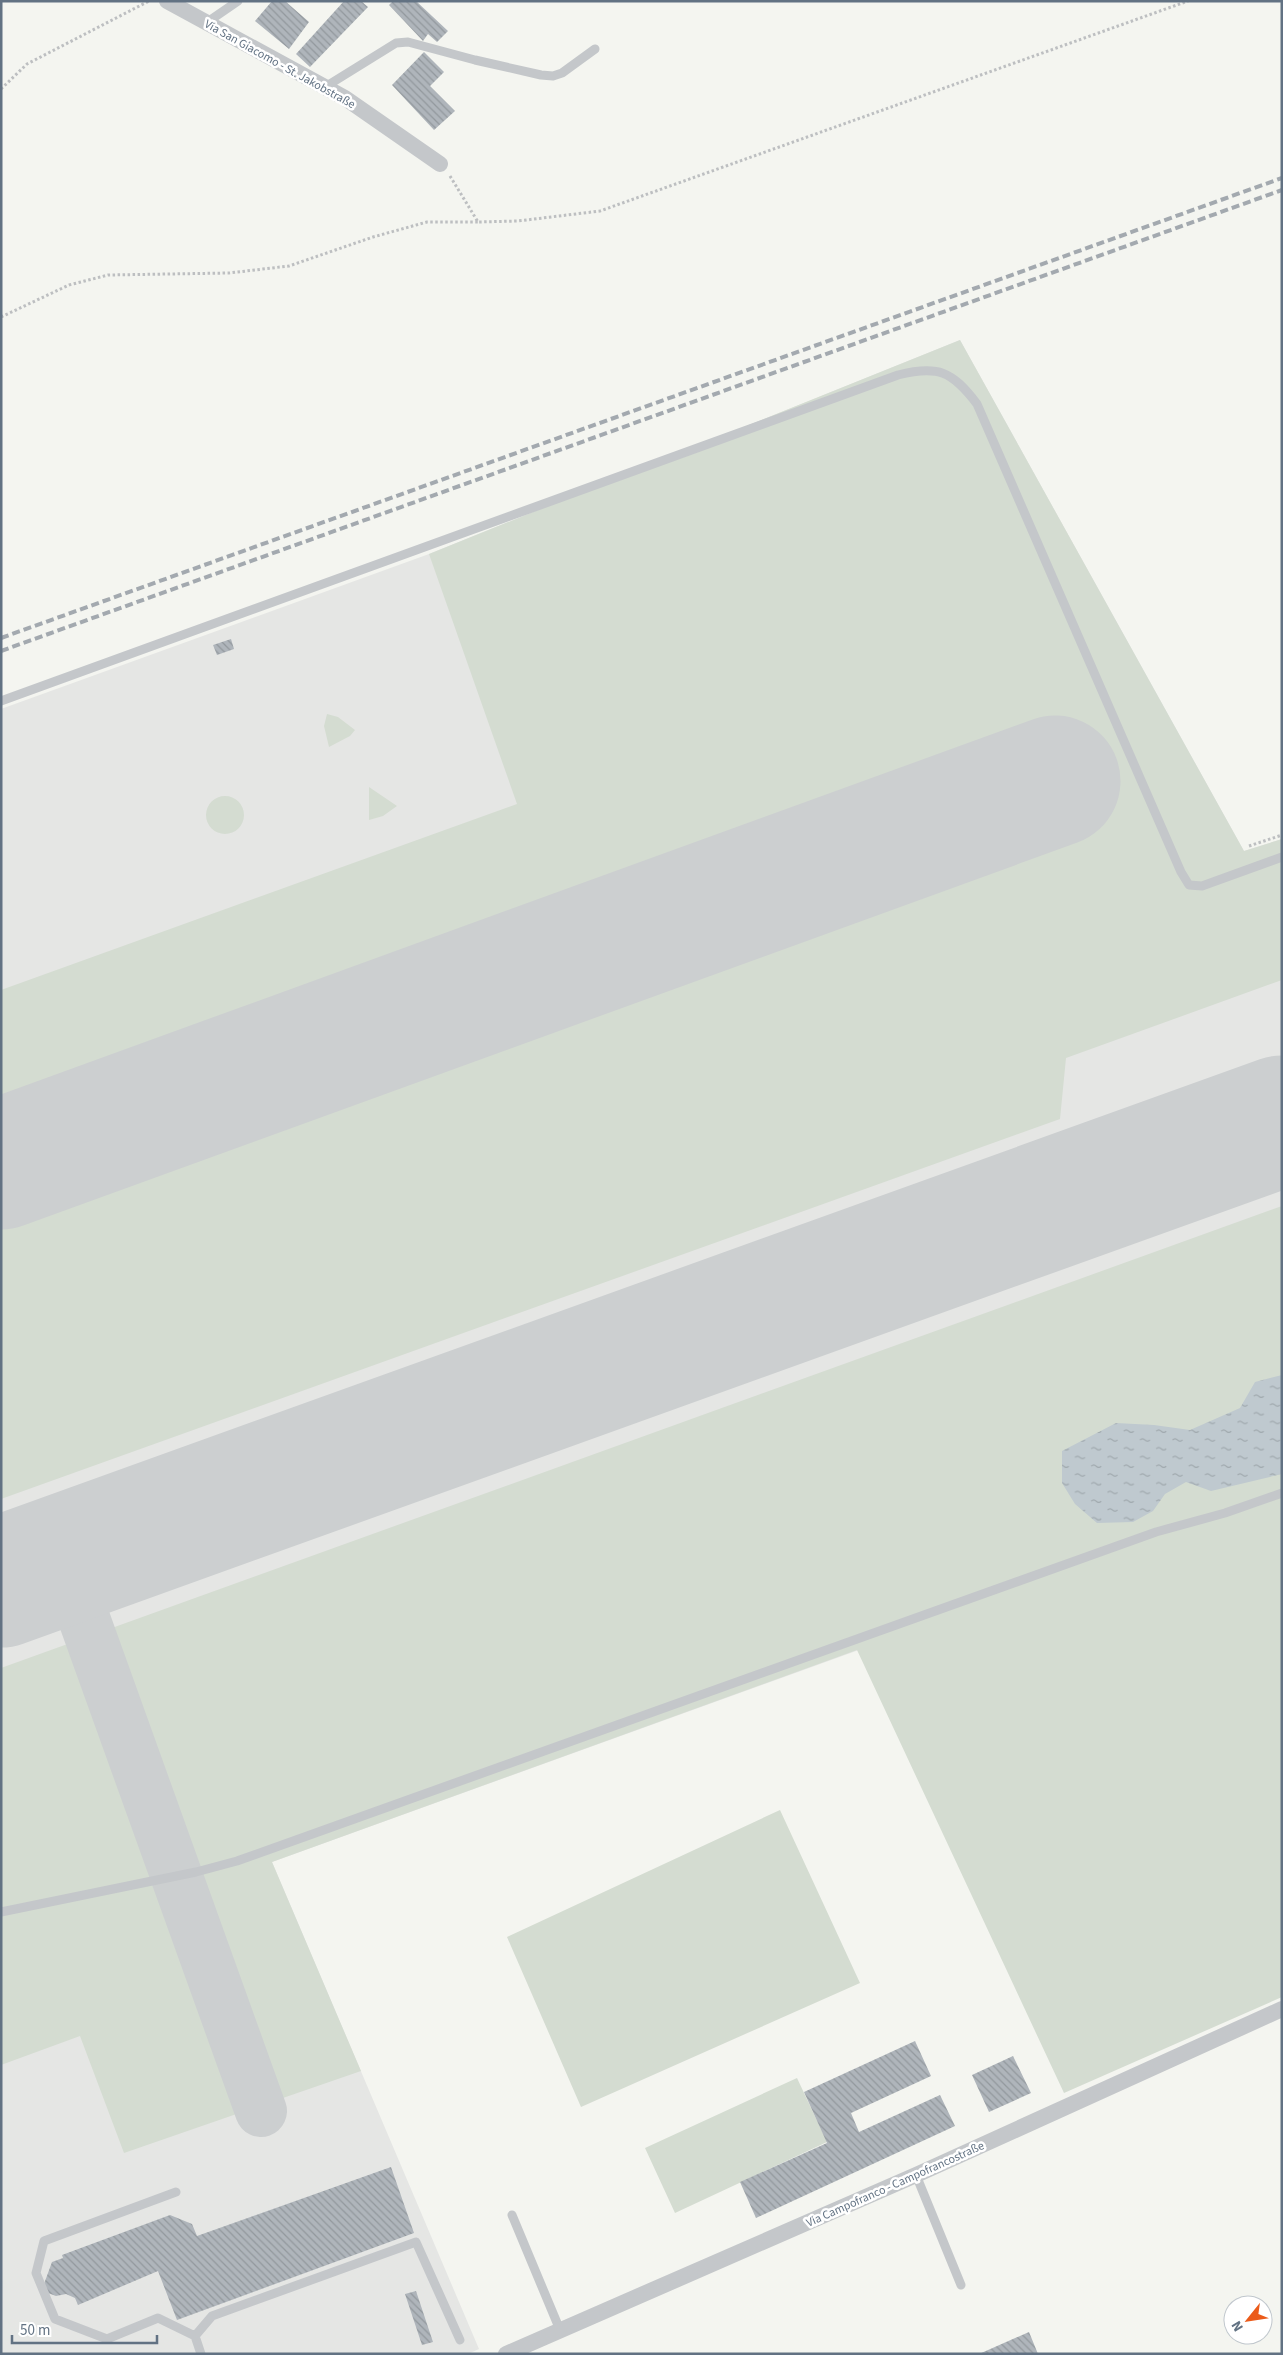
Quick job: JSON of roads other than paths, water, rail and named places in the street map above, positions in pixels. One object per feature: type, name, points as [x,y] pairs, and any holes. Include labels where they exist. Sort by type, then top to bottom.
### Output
[{"type":"street","name":"Via San Giacomo - St. Jakobstraße","points":[[167,1],[346,98],[440,164]]},
{"type":"street","name":"Via Campofranco - Campofrancostraße","points":[[506,2354],[916,2175],[1282,2008]]},
{"type":"lane","points":[[206,22],[238,1]]},
{"type":"lane","points":[[325,87],[396,43],[408,42],[474,60],[547,76],[562,73],[595,49]]},
{"type":"lane","points":[[1,701],[889,378],[920,370],[944,373],[950,376],[962,384],[977,404],[1177,863],[1189,885],[1202,886],[1282,857]]},
{"type":"lane","points":[[1,1912],[196,1872],[237,1861],[1156,1532],[1225,1513],[1282,1493]]},
{"type":"lane","points":[[916,2175],[961,2284]]},
{"type":"lane","points":[[176,2192],[44,2241],[36,2273],[55,2319],[107,2338],[158,2318],[195,2336],[201,2354]]},
{"type":"lane","points":[[512,2215],[560,2330]]},
{"type":"lane","points":[[195,2336],[212,2316],[416,2242],[460,2340]]},
{"type":"water","points":[[1282,1375],[1282,1474],[1211,1491],[1186,1482],[1165,1494],[1153,1511],[1133,1522],[1097,1523],[1075,1504],[1062,1483],[1062,1451],[1116,1423],[1154,1425],[1190,1430],[1240,1408],[1255,1382]]},
{"type":"railway","points":[[1,638],[1282,178]]},
{"type":"railway","points":[[1,651],[1282,190]]}]
